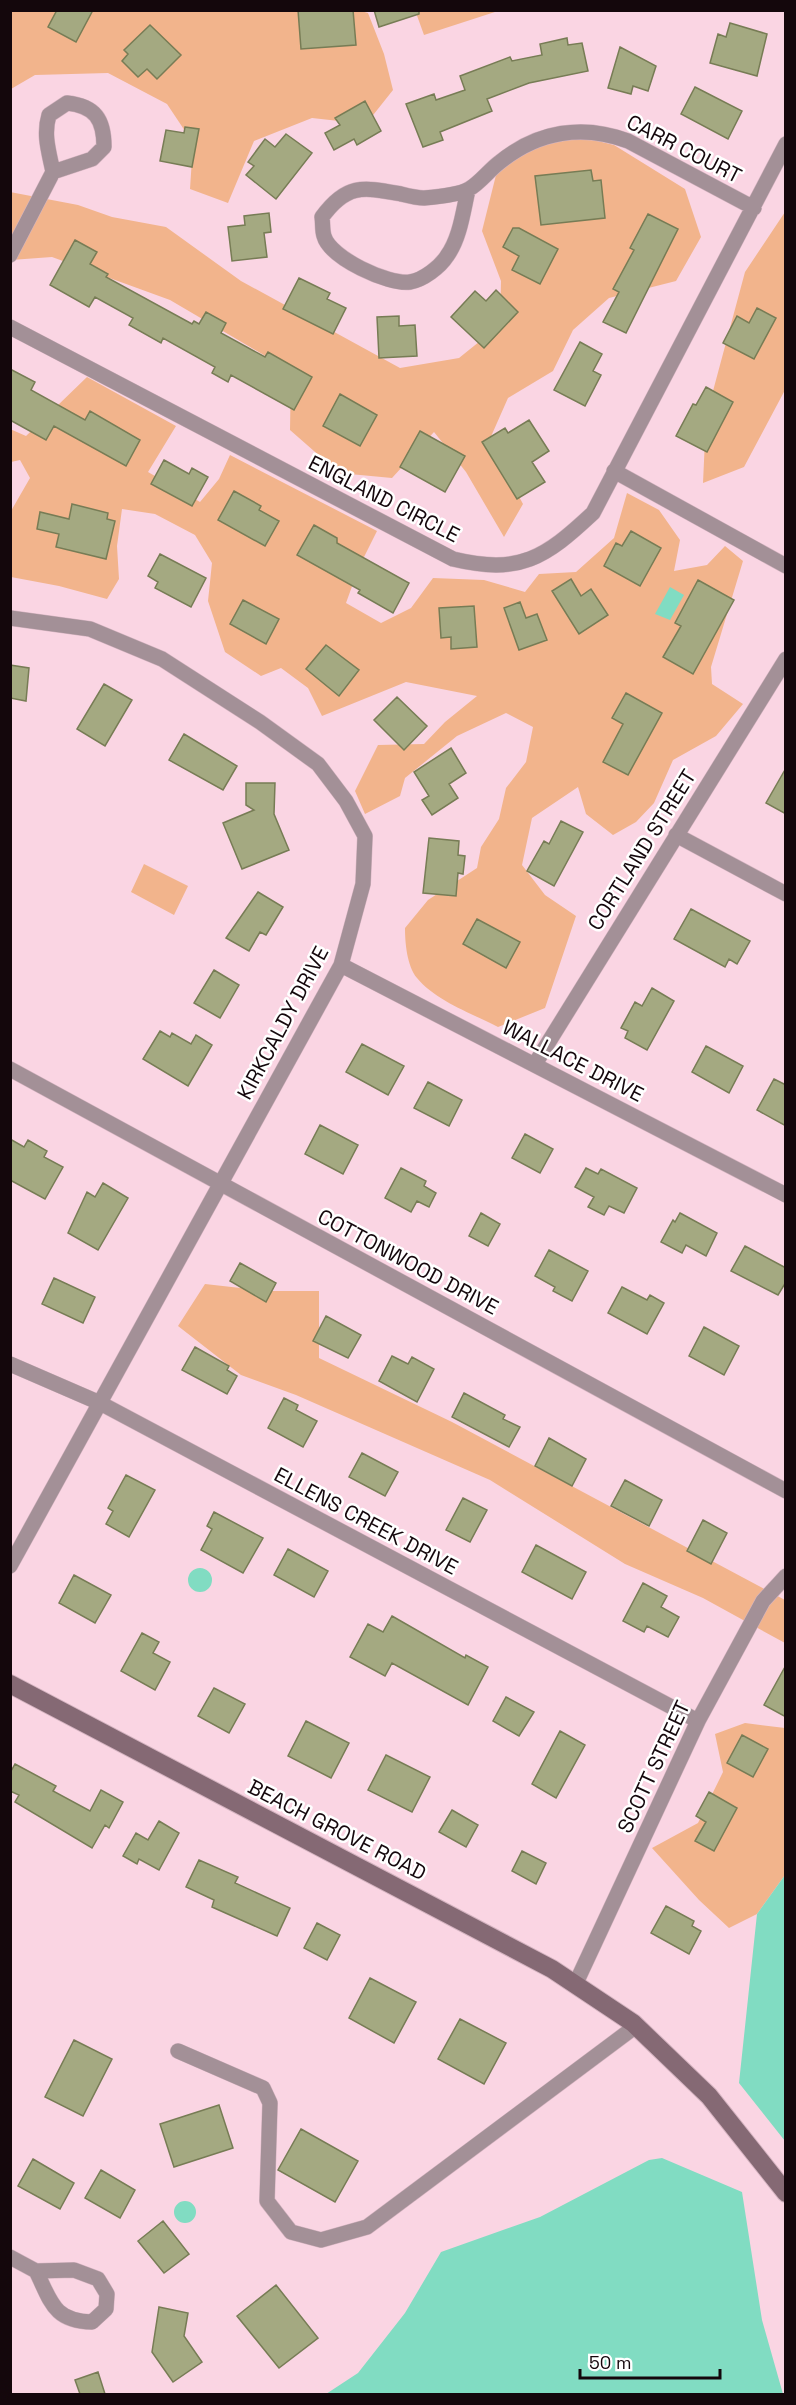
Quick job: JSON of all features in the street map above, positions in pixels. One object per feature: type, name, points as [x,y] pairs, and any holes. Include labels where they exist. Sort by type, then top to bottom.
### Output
[{"type":"street","points":[[10,255],[53,172],[46,135],[49,115],[67,103],[85,105],[97,116],[104,129],[104,147],[92,159],[53,172]]},
{"type":"street","name":"CARR COURT","points":[[468,190],[501,160],[533,141],[560,132],[587,130],[609,134],[628,141],[754,208]]},
{"type":"street","name":"ENGLAND CIRCLE","points":[[10,327],[453,559],[484,566],[520,563],[558,545],[593,513],[786,144]]},
{"type":"street","points":[[363,188],[421,198],[468,190],[456,241],[447,257],[432,271],[410,282],[382,278],[340,257],[324,238],[322,218],[335,200],[345,192],[363,188]]},
{"type":"street","points":[[614,471],[786,566]]},
{"type":"street","name":"KIRKCALDY DRIVE","points":[[10,618],[90,629],[162,659],[260,722],[318,764],[346,801],[365,836],[363,884],[341,965],[10,1566]]},
{"type":"street","name":"CORTLAND STREET","points":[[535,1064],[786,659]]},
{"type":"street","points":[[676,835],[786,894]]},
{"type":"street","name":"WALLACE DRIVE","points":[[341,965],[786,1195]]},
{"type":"street","name":"COTTONWOOD DRIVE","points":[[10,1069],[786,1491]]},
{"type":"street","name":"ELLENS CREEK DRIVE","points":[[10,1364],[100,1403],[698,1721]]},
{"type":"street","name":"SCOTT STREET","points":[[575,1984],[698,1721],[763,1601],[786,1576]]},
{"type":"street","name":"BEACH GROVE ROAD","points":[[10,1684],[442,1910],[575,1984],[636,2026],[709,2096],[786,2193]]},
{"type":"street","points":[[178,2050],[263,2088],[270,2103],[267,2201],[291,2232],[321,2240],[367,2226],[636,2026]]},
{"type":"street","points":[[10,2257],[36,2271],[74,2270],[98,2279],[107,2294],[106,2309],[92,2322],[75,2322],[56,2312],[36,2271]]},
{"type":"shaded area","points":[[415,10],[498,11],[424,35]]},
{"type":"shaded area","points":[[10,11],[361,11],[368,13],[384,54],[393,90],[366,124],[312,118],[254,141],[228,203],[190,189],[193,143],[167,104],[108,73],[35,75],[11,89]]},
{"type":"shaded area","points":[[550,129],[614,145],[685,189],[701,237],[676,281],[609,298],[573,330],[553,371],[508,398],[489,441],[523,504],[504,537],[466,472],[434,432],[392,478],[339,473],[290,430],[291,371],[170,300],[52,257],[11,260],[10,192],[78,205],[112,217],[166,227],[241,281],[400,368],[459,358],[500,325],[501,281],[482,231],[497,171]]},
{"type":"shaded area","points":[[785,212],[785,390],[744,467],[703,483],[706,417],[745,272]]},
{"type":"shaded area","points":[[87,377],[176,426],[148,472],[200,502],[219,479],[230,455],[377,531],[359,567],[346,603],[381,623],[411,608],[433,578],[484,580],[525,592],[539,574],[576,572],[614,538],[627,493],[659,510],[680,540],[674,571],[707,565],[725,546],[743,561],[711,667],[712,684],[743,704],[716,736],[673,760],[654,803],[636,822],[613,835],[586,814],[578,787],[532,818],[522,865],[545,895],[576,916],[545,1008],[498,1027],[455,1006],[434,994],[417,978],[409,961],[405,934],[405,928],[428,900],[477,868],[481,847],[499,819],[506,788],[526,762],[533,727],[506,713],[457,736],[405,778],[400,796],[365,814],[355,791],[378,745],[424,744],[445,722],[477,696],[406,682],[322,716],[308,688],[281,668],[261,676],[225,652],[208,601],[212,563],[195,535],[155,514],[122,509],[117,546],[119,579],[107,599],[59,586],[11,577],[11,511],[30,478],[20,460],[11,462],[10,429],[26,436]]},
{"type":"shaded area","points":[[670,587],[684,595],[670,620],[655,614]]},
{"type":"shaded area","points":[[144,864],[188,886],[174,915],[131,892]]},
{"type":"shaded area","points":[[205,1284],[266,1291],[319,1291],[319,1358],[452,1422],[785,1600],[785,1643],[703,1598],[625,1564],[490,1480],[296,1395],[241,1375],[178,1326]]},
{"type":"shaded area","points":[[200,1568],[209,1571],[212,1580],[209,1589],[200,1592],[191,1589],[188,1580],[191,1571]]},
{"type":"shaded area","points":[[745,1723],[785,1728],[785,1875],[757,1914],[729,1928],[699,1900],[652,1848],[698,1823],[723,1772],[715,1734]]},
{"type":"shaded area","points":[[785,1875],[785,2141],[739,2083],[757,1914]]},
{"type":"shaded area","points":[[662,2158],[742,2192],[762,2320],[783,2394],[326,2394],[358,2373],[405,2313],[441,2252],[540,2217],[649,2160]]},
{"type":"shaded area","points":[[185,2201],[193,2204],[196,2212],[193,2220],[185,2223],[177,2220],[174,2212],[177,2204]]},
{"type":"building","points":[[57,10],[93,10],[76,42],[48,27]]},
{"type":"building","points":[[298,10],[353,10],[356,45],[301,49]]},
{"type":"building","points":[[374,10],[419,10],[419,14],[379,27]]},
{"type":"building","points":[[730,23],[767,34],[757,76],[710,63],[718,34],[726,37]]},
{"type":"building","points":[[150,25],[181,55],[157,79],[147,69],[138,77],[122,61],[128,54],[124,50]]},
{"type":"building","points":[[567,38],[568,45],[582,43],[588,71],[529,83],[487,99],[492,111],[440,132],[443,140],[423,147],[406,104],[434,94],[436,100],[465,90],[460,76],[510,57],[512,61],[542,55],[540,44]]},
{"type":"building","points":[[620,47],[656,66],[648,91],[633,86],[631,94],[608,88]]},
{"type":"building","points":[[695,87],[742,111],[728,139],[681,114]]},
{"type":"building","points":[[365,101],[381,131],[357,145],[354,139],[334,150],[325,133],[340,125],[335,118]]},
{"type":"building","points":[[185,127],[199,129],[192,167],[160,161],[166,130],[184,133]]},
{"type":"building","points":[[286,134],[312,153],[276,199],[246,175],[254,166],[248,162],[265,139],[275,147]]},
{"type":"building","points":[[591,170],[593,181],[601,180],[605,218],[541,225],[535,176]]},
{"type":"building","points":[[269,213],[271,232],[264,233],[267,257],[232,261],[228,227],[245,225],[244,216]]},
{"type":"building","points":[[648,214],[678,229],[626,333],[603,322],[619,292],[613,289],[634,250],[630,248]]},
{"type":"building","points":[[513,228],[519,228],[558,249],[540,284],[512,270],[519,256],[503,247]]},
{"type":"building","points":[[75,240],[97,252],[90,264],[108,274],[106,277],[192,324],[194,321],[199,324],[206,312],[226,323],[221,333],[265,357],[268,352],[312,377],[294,410],[231,375],[228,382],[212,373],[215,367],[163,338],[161,343],[129,325],[133,318],[95,297],[89,307],[50,285]]},
{"type":"building","points":[[299,278],[330,293],[327,299],[346,308],[333,334],[283,309]]},
{"type":"building","points":[[496,290],[518,312],[484,348],[451,317],[475,291],[486,301]]},
{"type":"building","points":[[757,308],[776,318],[754,359],[723,343],[737,316],[749,323]]},
{"type":"building","points":[[399,316],[399,326],[415,325],[417,356],[379,358],[377,317]]},
{"type":"building","points":[[580,342],[602,354],[593,371],[601,375],[585,406],[554,390]]},
{"type":"building","points":[[10,369],[35,382],[31,390],[85,420],[90,411],[140,440],[126,466],[54,426],[46,440],[10,420]]},
{"type":"building","points":[[706,387],[733,402],[707,452],[676,436],[693,404],[696,405]]},
{"type":"building","points":[[340,394],[377,415],[360,446],[323,426]]},
{"type":"building","points":[[529,420],[549,451],[532,462],[545,482],[517,499],[482,442],[505,428],[508,433]]},
{"type":"building","points":[[420,431],[465,456],[445,492],[400,467]]},
{"type":"building","points":[[164,460],[189,474],[192,468],[208,477],[192,506],[151,484]]},
{"type":"building","points":[[234,491],[261,506],[259,510],[279,521],[265,546],[218,520]]},
{"type":"building","points":[[72,504],[108,513],[107,519],[115,521],[106,559],[56,547],[59,534],[37,529],[40,512],[69,519]]},
{"type":"building","points":[[314,525],[337,538],[337,543],[409,583],[393,613],[358,593],[360,590],[297,555]]},
{"type":"building","points":[[631,531],[661,548],[640,586],[604,566],[616,543],[622,546]]},
{"type":"building","points":[[160,554],[206,578],[191,607],[155,588],[158,582],[148,576]]},
{"type":"building","points":[[571,579],[581,596],[591,589],[608,615],[579,634],[552,591]]},
{"type":"building","points":[[698,580],[734,600],[693,674],[663,657],[681,626],[675,623]]},
{"type":"building","points":[[243,600],[279,619],[266,644],[230,624]]},
{"type":"building","points":[[520,602],[526,618],[537,614],[547,640],[519,650],[504,608]]},
{"type":"building","points":[[474,606],[477,647],[451,649],[451,637],[441,638],[439,608]]},
{"type":"building","points":[[326,645],[359,670],[339,696],[306,669]]},
{"type":"building","points":[[10,665],[29,668],[26,701],[10,698]]},
{"type":"building","points":[[104,684],[132,700],[105,746],[77,729]]},
{"type":"building","points":[[626,693],[662,713],[628,775],[603,762],[623,724],[612,718]]},
{"type":"building","points":[[397,697],[427,726],[404,750],[374,720]]},
{"type":"building","points":[[184,734],[237,766],[223,790],[169,760]]},
{"type":"building","points":[[451,748],[466,773],[449,784],[458,798],[432,815],[422,800],[429,796],[414,772]]},
{"type":"building","points":[[786,768],[786,814],[766,803]]},
{"type":"building","points":[[246,783],[275,783],[274,814],[289,850],[242,869],[223,823],[254,810],[246,805]]},
{"type":"building","points":[[561,821],[583,832],[554,886],[527,871],[544,841],[549,844]]},
{"type":"building","points":[[429,838],[459,841],[458,855],[465,856],[463,874],[458,873],[456,896],[423,893]]},
{"type":"building","points":[[258,892],[283,907],[266,935],[260,932],[249,951],[226,938]]},
{"type":"building","points":[[691,909],[750,941],[737,964],[729,959],[725,967],[674,939]]},
{"type":"building","points":[[477,919],[520,942],[506,968],[463,944]]},
{"type":"building","points":[[214,970],[239,985],[220,1018],[194,1003]]},
{"type":"building","points":[[652,988],[674,1001],[647,1050],[625,1038],[628,1031],[621,1028],[635,1002],[642,1006]]},
{"type":"building","points":[[160,1031],[170,1037],[172,1033],[191,1044],[196,1035],[212,1045],[188,1086],[143,1059]]},
{"type":"building","points":[[362,1044],[404,1066],[388,1095],[346,1072]]},
{"type":"building","points":[[706,1046],[743,1066],[729,1093],[692,1072]]},
{"type":"building","points":[[774,1079],[786,1085],[786,1126],[757,1110]]},
{"type":"building","points":[[428,1082],[462,1100],[449,1126],[414,1108]]},
{"type":"building","points":[[320,1125],[358,1145],[343,1174],[305,1154]]},
{"type":"building","points":[[525,1134],[553,1149],[540,1173],[512,1158]]},
{"type":"building","points":[[10,1139],[24,1147],[28,1140],[47,1151],[44,1157],[63,1167],[45,1199],[10,1180]]},
{"type":"building","points":[[401,1168],[426,1181],[424,1186],[436,1193],[429,1207],[417,1201],[411,1212],[385,1198]]},
{"type":"building","points":[[586,1168],[598,1174],[601,1169],[637,1188],[624,1213],[609,1206],[604,1215],[588,1207],[594,1197],[575,1187]]},
{"type":"building","points":[[103,1183],[128,1198],[98,1250],[68,1233],[87,1192],[95,1197]]},
{"type":"building","points":[[481,1213],[500,1224],[488,1246],[469,1236]]},
{"type":"building","points":[[680,1213],[717,1233],[706,1256],[686,1245],[682,1253],[661,1242],[673,1220],[675,1222]]},
{"type":"building","points":[[745,1246],[786,1268],[786,1282],[778,1295],[731,1271]]},
{"type":"building","points":[[549,1250],[588,1271],[572,1301],[553,1291],[555,1287],[535,1276]]},
{"type":"building","points":[[240,1263],[276,1283],[266,1302],[230,1281]]},
{"type":"building","points":[[54,1278],[95,1297],[83,1323],[42,1304]]},
{"type":"building","points":[[622,1287],[647,1300],[650,1295],[664,1303],[647,1334],[608,1313]]},
{"type":"building","points":[[326,1316],[361,1335],[348,1358],[313,1341]]},
{"type":"building","points":[[704,1327],[739,1346],[724,1375],[689,1356]]},
{"type":"building","points":[[195,1347],[229,1366],[227,1370],[237,1376],[227,1394],[182,1370]]},
{"type":"building","points":[[392,1356],[408,1364],[412,1357],[434,1369],[417,1402],[379,1381]]},
{"type":"building","points":[[464,1393],[505,1415],[503,1419],[520,1427],[509,1447],[452,1417]]},
{"type":"building","points":[[284,1398],[298,1405],[296,1410],[317,1421],[303,1447],[268,1428]]},
{"type":"building","points":[[549,1438],[586,1459],[572,1486],[535,1466]]},
{"type":"building","points":[[362,1453],[398,1472],[385,1496],[349,1477]]},
{"type":"building","points":[[126,1475],[155,1490],[129,1537],[106,1524],[113,1511],[108,1508]]},
{"type":"building","points":[[625,1480],[662,1500],[649,1526],[611,1506]]},
{"type":"building","points":[[463,1498],[487,1510],[470,1542],[446,1530]]},
{"type":"building","points":[[214,1512],[263,1538],[243,1573],[201,1550],[212,1529],[207,1526]]},
{"type":"building","points":[[703,1520],[727,1533],[711,1564],[687,1551]]},
{"type":"building","points":[[536,1545],[586,1572],[572,1599],[522,1572]]},
{"type":"building","points":[[288,1549],[328,1571],[314,1597],[274,1575]]},
{"type":"building","points":[[74,1575],[111,1595],[95,1623],[59,1603]]},
{"type":"building","points":[[643,1583],[667,1596],[661,1607],[679,1617],[668,1637],[647,1626],[644,1632],[623,1621]]},
{"type":"building","points":[[392,1616],[465,1658],[466,1655],[488,1667],[468,1705],[392,1663],[385,1676],[350,1657],[368,1624],[383,1632]]},
{"type":"building","points":[[142,1633],[159,1642],[153,1653],[170,1662],[155,1690],[121,1671]]},
{"type":"building","points":[[786,1665],[786,1717],[764,1705]]},
{"type":"building","points":[[214,1688],[245,1704],[229,1733],[198,1716]]},
{"type":"building","points":[[506,1697],[534,1712],[519,1736],[493,1721]]},
{"type":"building","points":[[306,1721],[349,1743],[331,1778],[288,1756]]},
{"type":"building","points":[[560,1731],[585,1745],[556,1798],[532,1784]]},
{"type":"building","points":[[742,1735],[768,1749],[753,1777],[727,1763]]},
{"type":"building","points":[[386,1755],[430,1777],[412,1812],[368,1790]]},
{"type":"building","points":[[15,1764],[56,1786],[53,1791],[90,1811],[101,1790],[123,1802],[109,1828],[105,1825],[92,1848],[15,1802],[19,1795],[10,1791],[10,1773]]},
{"type":"building","points":[[709,1792],[737,1808],[714,1851],[695,1841],[706,1822],[696,1816]]},
{"type":"building","points":[[452,1810],[478,1825],[466,1847],[439,1832]]},
{"type":"building","points":[[159,1821],[179,1833],[159,1870],[139,1859],[137,1864],[123,1856],[136,1833],[148,1840]]},
{"type":"building","points":[[522,1851],[546,1863],[536,1884],[512,1871]]},
{"type":"building","points":[[199,1860],[238,1877],[235,1883],[290,1908],[277,1936],[212,1907],[214,1900],[186,1887]]},
{"type":"building","points":[[666,1906],[694,1921],[692,1926],[701,1931],[689,1954],[651,1933]]},
{"type":"building","points":[[317,1923],[340,1935],[327,1960],[304,1948]]},
{"type":"building","points":[[370,1978],[416,2002],[394,2043],[349,2018]]},
{"type":"building","points":[[460,2019],[506,2043],[484,2084],[438,2059]]},
{"type":"building","points":[[74,2040],[112,2059],[83,2116],[45,2097]]},
{"type":"building","points":[[219,2105],[233,2148],[174,2167],[160,2124]]},
{"type":"building","points":[[301,2129],[358,2161],[335,2202],[278,2170]]},
{"type":"building","points":[[33,2159],[74,2183],[60,2209],[18,2186]]},
{"type":"building","points":[[101,2170],[135,2190],[120,2218],[85,2198]]},
{"type":"building","points":[[163,2221],[189,2254],[164,2273],[138,2241]]},
{"type":"building","points":[[276,2285],[318,2338],[279,2368],[237,2316]]},
{"type":"building","points":[[159,2307],[188,2313],[184,2336],[202,2362],[173,2382],[152,2352]]},
{"type":"building","points":[[98,2372],[105,2394],[80,2394],[75,2380]]}]
